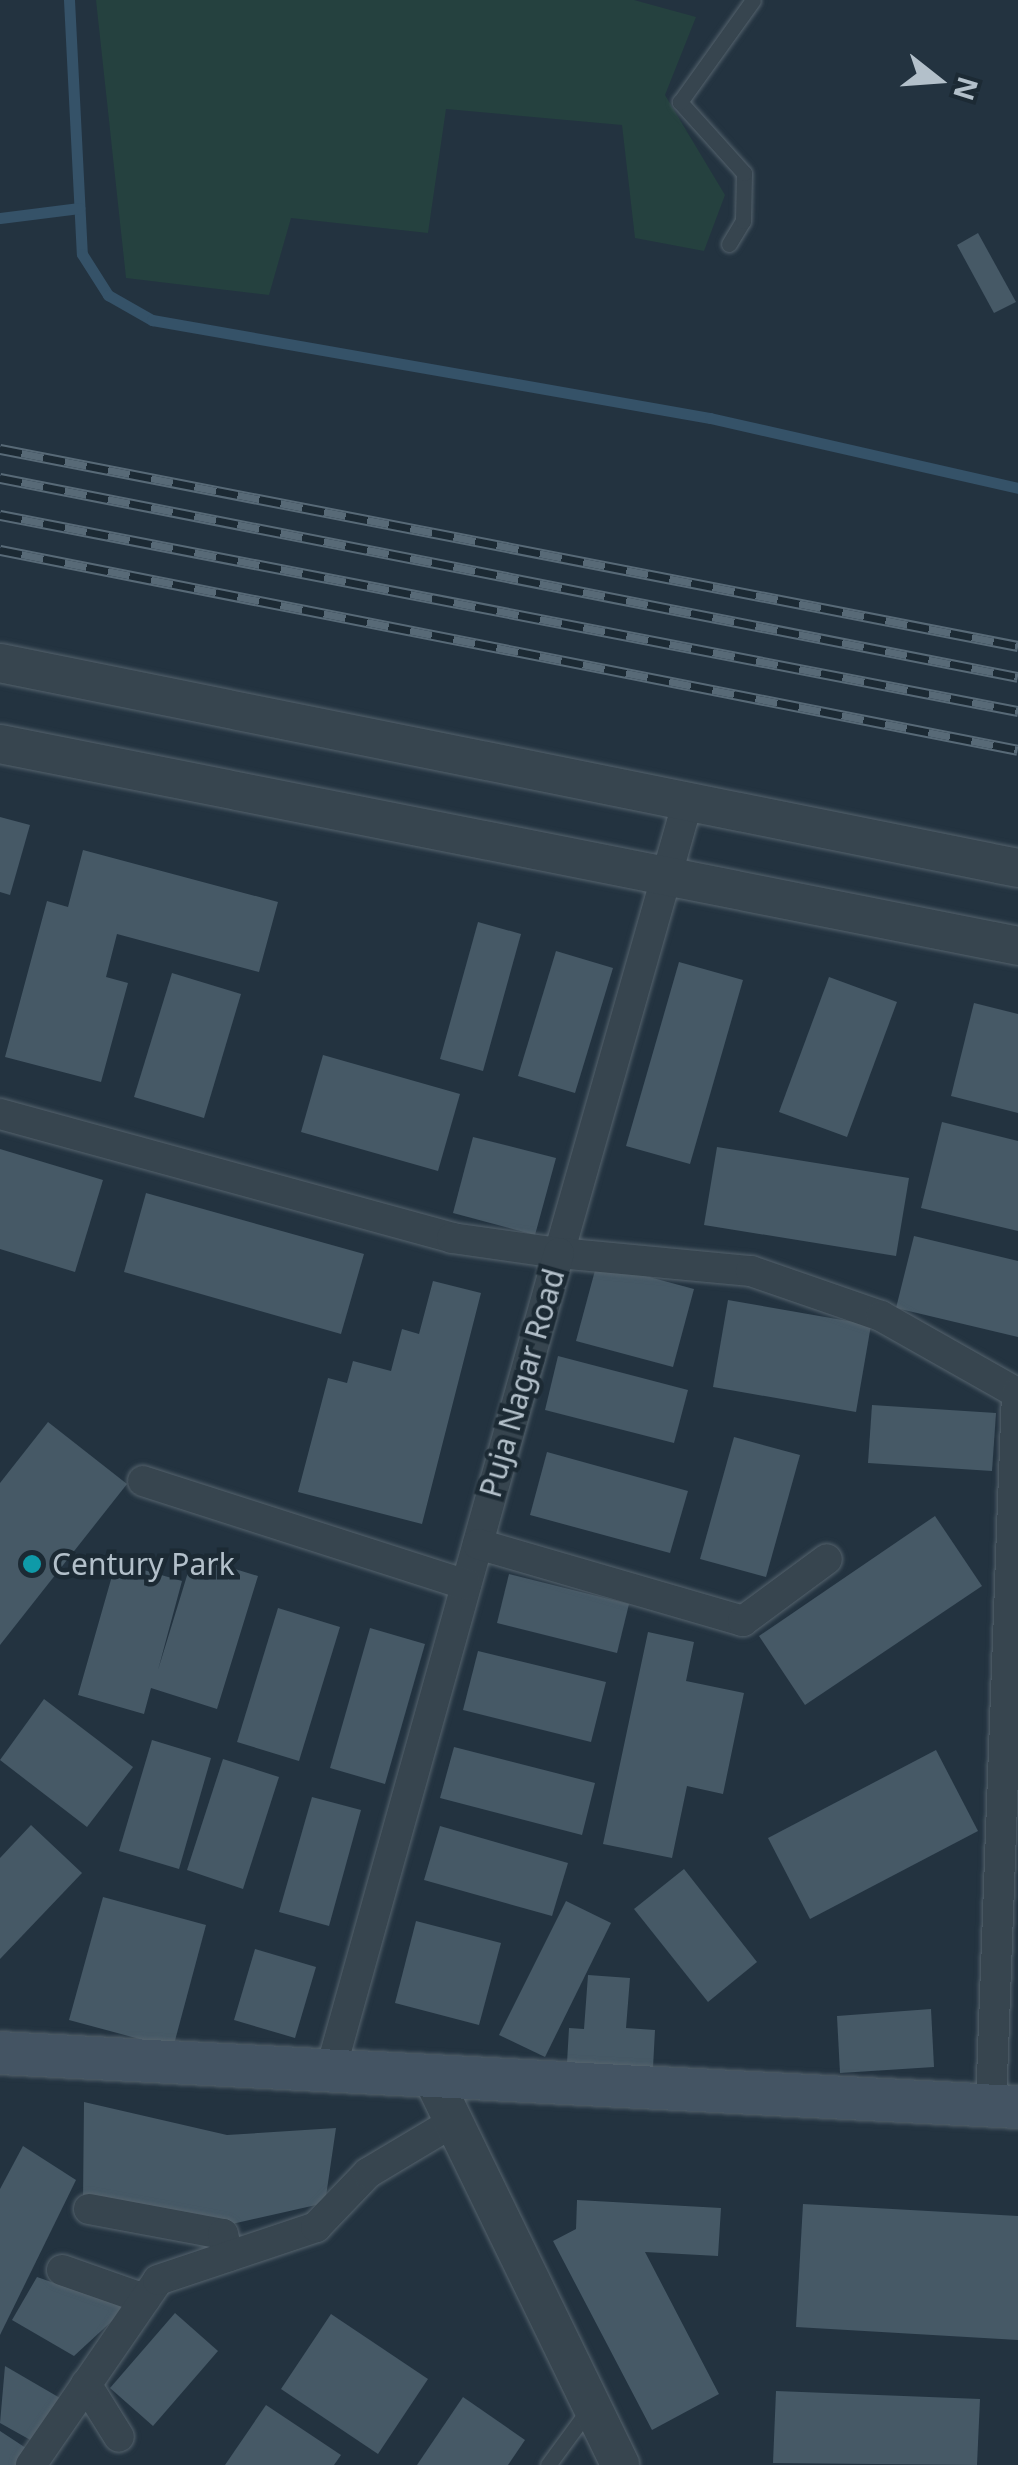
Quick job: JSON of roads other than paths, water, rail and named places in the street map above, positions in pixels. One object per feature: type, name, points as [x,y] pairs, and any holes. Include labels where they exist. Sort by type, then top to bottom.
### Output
[{"type":"main road","points":[[0,2053],[1004,2106]]},
{"type":"street","points":[[0,663],[1018,868]]},
{"type":"street","points":[[0,744],[663,880],[1018,946]]},
{"type":"street","points":[[686,804],[559,1253],[752,1272],[881,1316],[1017,1393],[1004,2106]]},
{"type":"street","name":"Puja Nagar Road","points":[[0,1114],[452,1238],[559,1253],[331,2070]]},
{"type":"street","points":[[143,1481],[466,1585]]},
{"type":"street","points":[[478,1544],[743,1622],[827,1559]]},
{"type":"street","points":[[431,2076],[450,2124],[620,2465]]},
{"type":"street","points":[[31,2465],[158,2280],[234,2241],[316,2228],[368,2173],[450,2124]]},
{"type":"street","points":[[90,2210],[234,2241]]},
{"type":"street","points":[[62,2270],[145,2298]]},
{"type":"street","points":[[86,2384],[119,2437]]},
{"type":"lane","points":[[729,244],[742,220],[744,173],[680,102],[753,0]]},
{"type":"lane","points":[[548,2465],[591,2406]]},
{"type":"waterway","points":[[69,0],[82,254],[108,295],[152,320],[710,418],[1018,488]]},
{"type":"waterway","points":[[0,218],[79,208]]},
{"type":"railway","points":[[0,449],[1018,646]]},
{"type":"railway","points":[[0,478],[1018,677]]},
{"type":"railway","points":[[0,515],[1018,711]]},
{"type":"railway","points":[[0,550],[1018,750]]},
{"type":"place","name":"Century Park","points":[[32,1564]]}]
